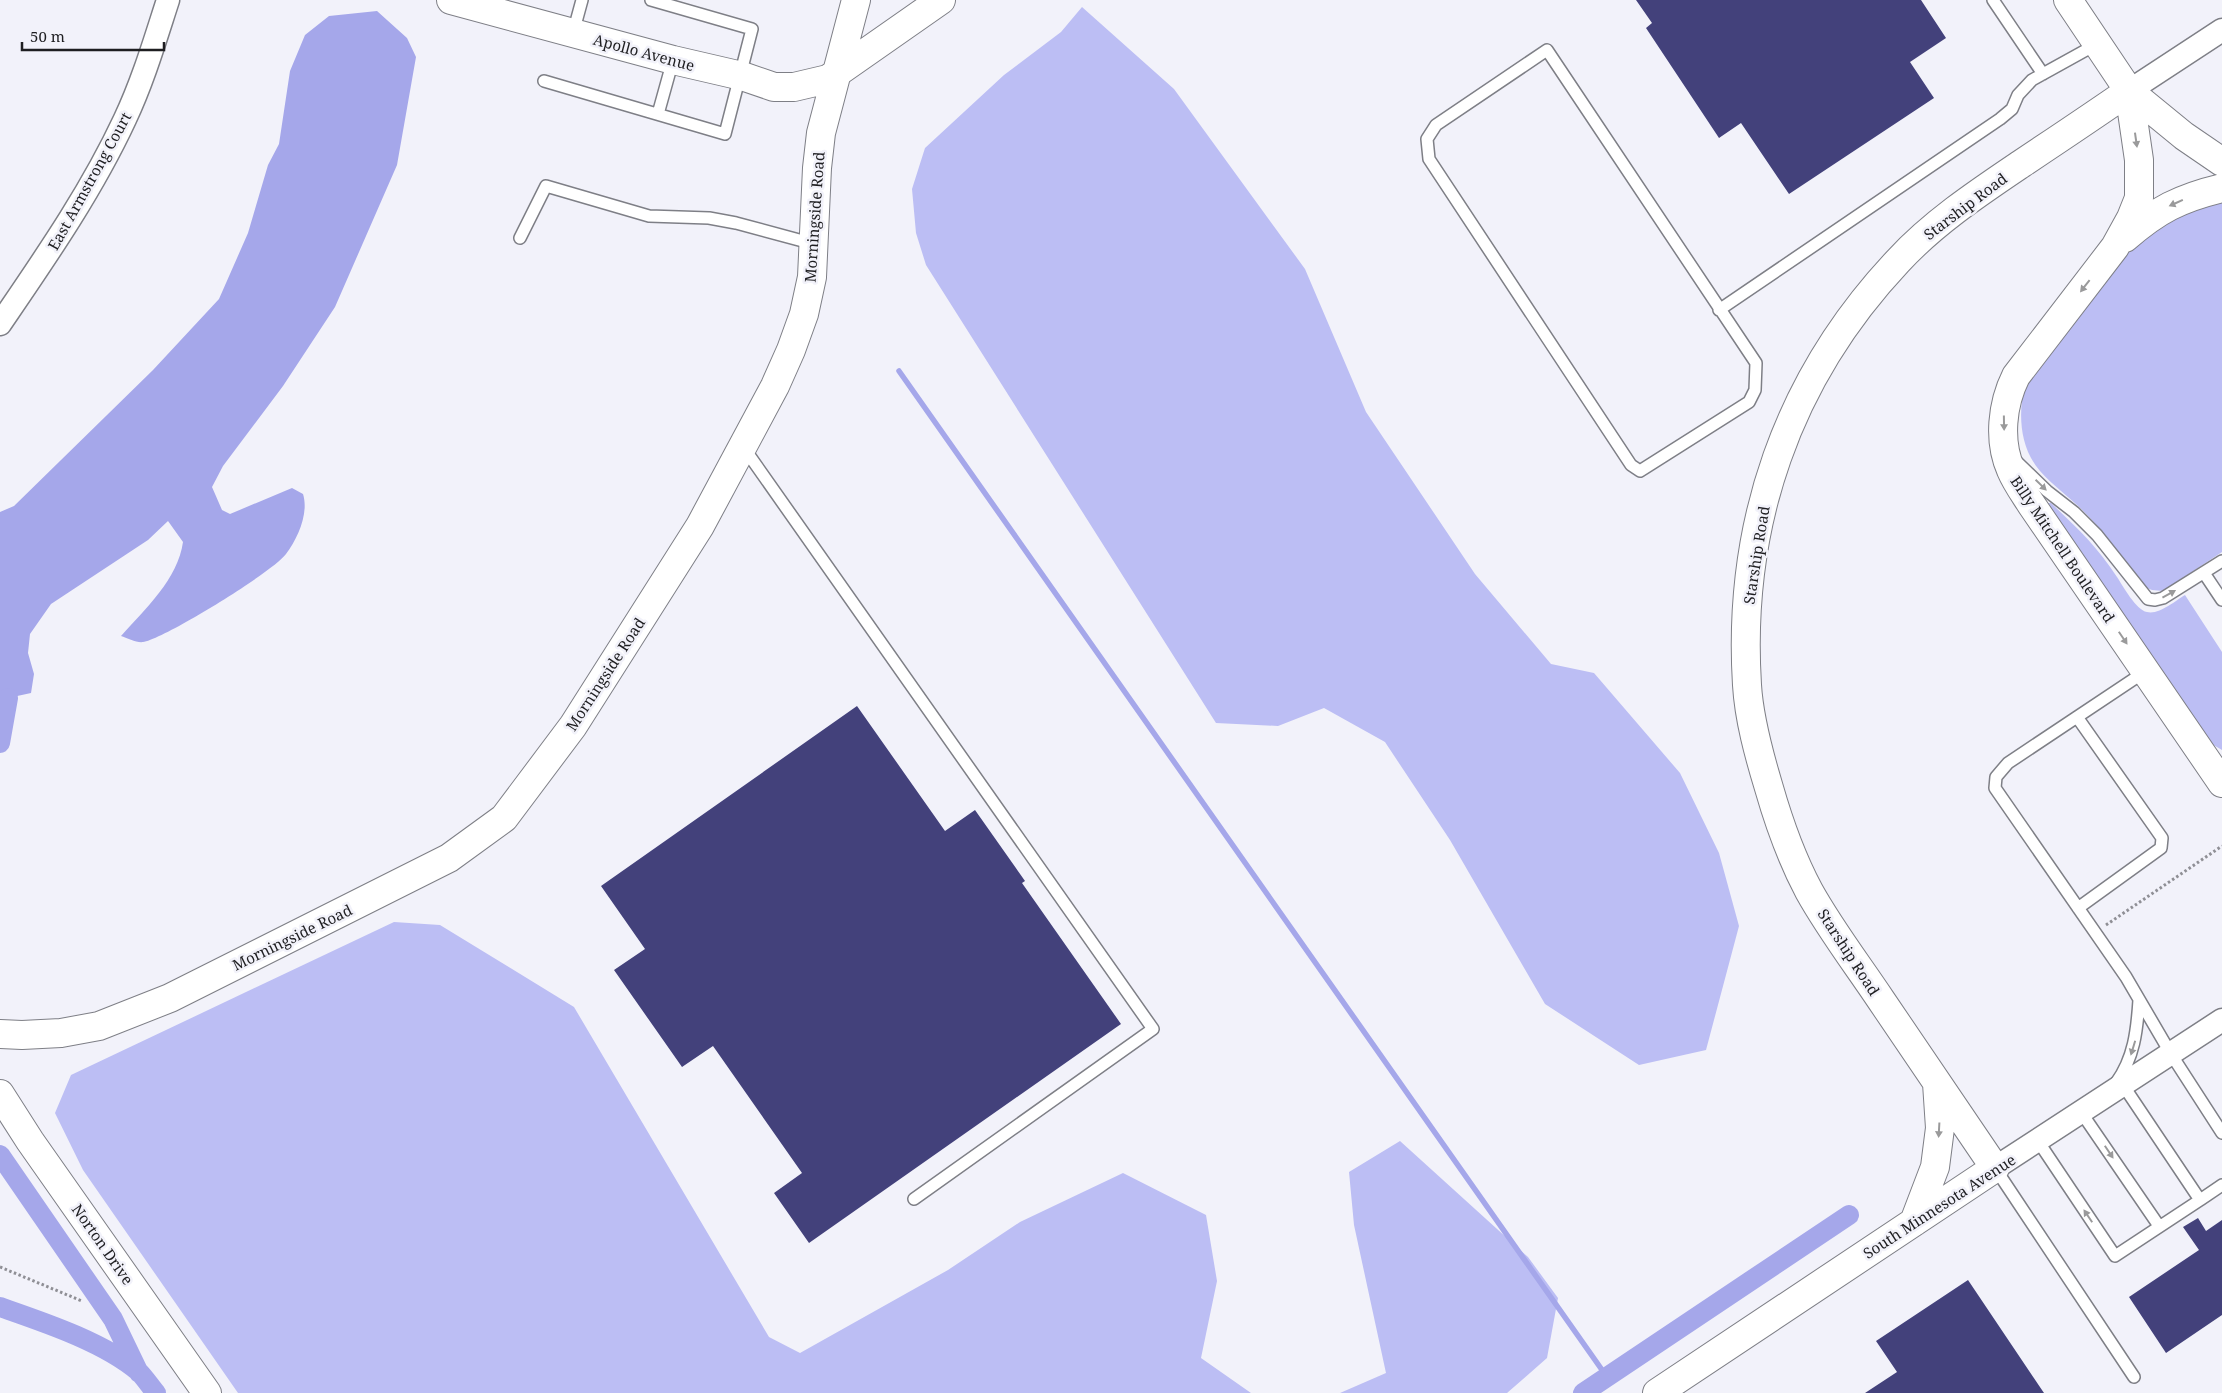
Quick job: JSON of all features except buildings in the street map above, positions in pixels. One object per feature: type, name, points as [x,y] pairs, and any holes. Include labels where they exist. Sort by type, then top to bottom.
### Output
[{"type":"street","name":"East Armstrong Court","points":[[0,324],[69,223],[126,118],[152,50],[168,0]]},
{"type":"street","name":"Apollo Avenue","points":[[452,0],[774,86],[794,87],[828,78],[942,0]]},
{"type":"street","name":"Morningside Road","points":[[0,1034],[61,1033],[99,1026],[170,998],[441,863],[486,833],[504,818],[573,726],[700,526],[775,386],[804,314],[812,277],[817,168],[821,134],[856,0]]},
{"type":"street","name":"Billy Mitchell Boulevard","points":[[2068,0],[2129,91],[2184,136],[2222,162]]},
{"type":"street","points":[[2129,91],[2222,30]]},
{"type":"street","name":"Billy Mitchell Boulevard","points":[[2129,91],[2139,160],[2138,198],[2131,218],[2115,247],[2016,376],[2008,391],[2004,408],[2006,451],[2011,470],[2031,504],[2146,671],[2212,757],[2222,782]]},
{"type":"street","name":"Starship Road","points":[[1995,1168],[1809,890],[1779,823],[1760,758],[1747,688],[1747,591],[1757,529],[1772,470],[1792,416],[1821,361],[1861,302],[1900,258],[1974,195],[2129,91]]},
{"type":"street","points":[[2115,247],[2150,216],[2176,202],[2222,188]]},
{"type":"street","name":"South Minnesota Avenue","points":[[1657,1393],[1995,1168],[2222,1020]]},
{"type":"street","points":[[1914,1222],[1935,1167],[1940,1128],[1937,1082]]},
{"type":"street","name":"Norton Drive","points":[[0,1094],[30,1141],[207,1393]]},
{"type":"lane","points":[[572,33],[582,0]]},
{"type":"lane","points":[[544,81],[725,134],[742,76],[752,29],[651,0]]},
{"type":"lane","points":[[1993,0],[2043,74]]},
{"type":"lane","points":[[1719,310],[2000,119],[2012,109],[2018,95],[2032,80],[2097,44]]},
{"type":"lane","points":[[1547,50],[1719,310],[1756,363],[1755,390],[1749,402],[1640,471],[1631,465],[1429,159],[1427,138],[1436,125],[1547,50]]},
{"type":"lane","points":[[658,114],[673,60]]},
{"type":"lane","points":[[520,238],[546,186],[649,216],[709,218],[736,223],[814,244]]},
{"type":"lane","points":[[743,446],[1153,1029],[914,1199]]},
{"type":"lane","points":[[2006,451],[2047,491],[2074,512],[2097,535],[2148,599],[2163,598],[2222,561]]},
{"type":"lane","points":[[2204,572],[2222,600]]},
{"type":"lane","points":[[2146,671],[2008,763],[1996,777],[1995,788],[2095,933],[2222,1133]]},
{"type":"lane","points":[[2077,717],[2162,838],[2161,848],[2078,908]]},
{"type":"lane","points":[[2139,1000],[2137,1032],[2132,1052],[2115,1090],[2200,1200]]},
{"type":"lane","points":[[2081,1112],[2159,1226]]},
{"type":"lane","points":[[2038,1141],[2115,1256],[2222,1185]]},
{"type":"lane","points":[[1995,1168],[2134,1377]]},
{"type":"path","points":[[2095,933],[2222,846]]},
{"type":"path","points":[[0,1266],[82,1301]]},
{"type":"shaded area","points":[[1082,7],[1174,89],[1305,269],[1366,412],[1475,574],[1551,664],[1594,673],[1680,773],[1719,853],[1739,926],[1706,1050],[1639,1065],[1545,1004],[1450,840],[1385,742],[1324,708],[1278,726],[1216,723],[926,265],[916,233],[912,189],[925,148],[1004,75],[1061,32]]},
{"type":"shaded area","points":[[377,11],[407,38],[416,57],[397,165],[335,307],[283,386],[223,466],[212,487],[222,510],[230,514],[292,488],[303,494],[305,509],[295,541],[277,563],[241,589],[155,638],[143,642],[135,641],[121,636],[168,581],[180,556],[183,542],[168,521],[148,540],[51,604],[30,634],[28,653],[34,674],[31,693],[8,698],[0,693],[0,512],[14,506],[153,370],[219,299],[248,233],[268,165],[279,144],[290,71],[305,35],[329,16]]},
{"type":"shaded area","points":[[2215,203],[2222,203],[2222,552],[2163,591],[2152,590],[2144,587],[2097,526],[2033,462],[2024,441],[2021,406],[2025,383],[2130,245],[2177,217]]},
{"type":"shaded area","points":[[2048,503],[2051,503],[2094,547],[2130,597],[2143,610],[2147,612],[2157,611],[2185,595],[2222,652],[2222,750],[2210,743],[2046,506]]},
{"type":"shaded area","points":[[394,922],[440,925],[574,1007],[769,1337],[800,1353],[948,1270],[1020,1222],[1123,1173],[1206,1215],[1217,1281],[1201,1358],[1251,1393],[238,1393],[83,1170],[55,1113],[71,1075]]},
{"type":"shaded area","points":[[1400,1141],[1528,1257],[1558,1298],[1547,1358],[1507,1393],[1340,1393],[1386,1373],[1354,1225],[1349,1172]]},
{"type":"waterway","points":[[899,371],[1607,1377]]},
{"type":"waterway","points":[[0,743],[8,698]]},
{"type":"waterway","points":[[0,1155],[113,1319],[139,1373]]},
{"type":"waterway","points":[[1583,1393],[1849,1215]]},
{"type":"waterway","points":[[0,1307],[35,1319],[109,1351],[139,1372],[156,1393]]}]
